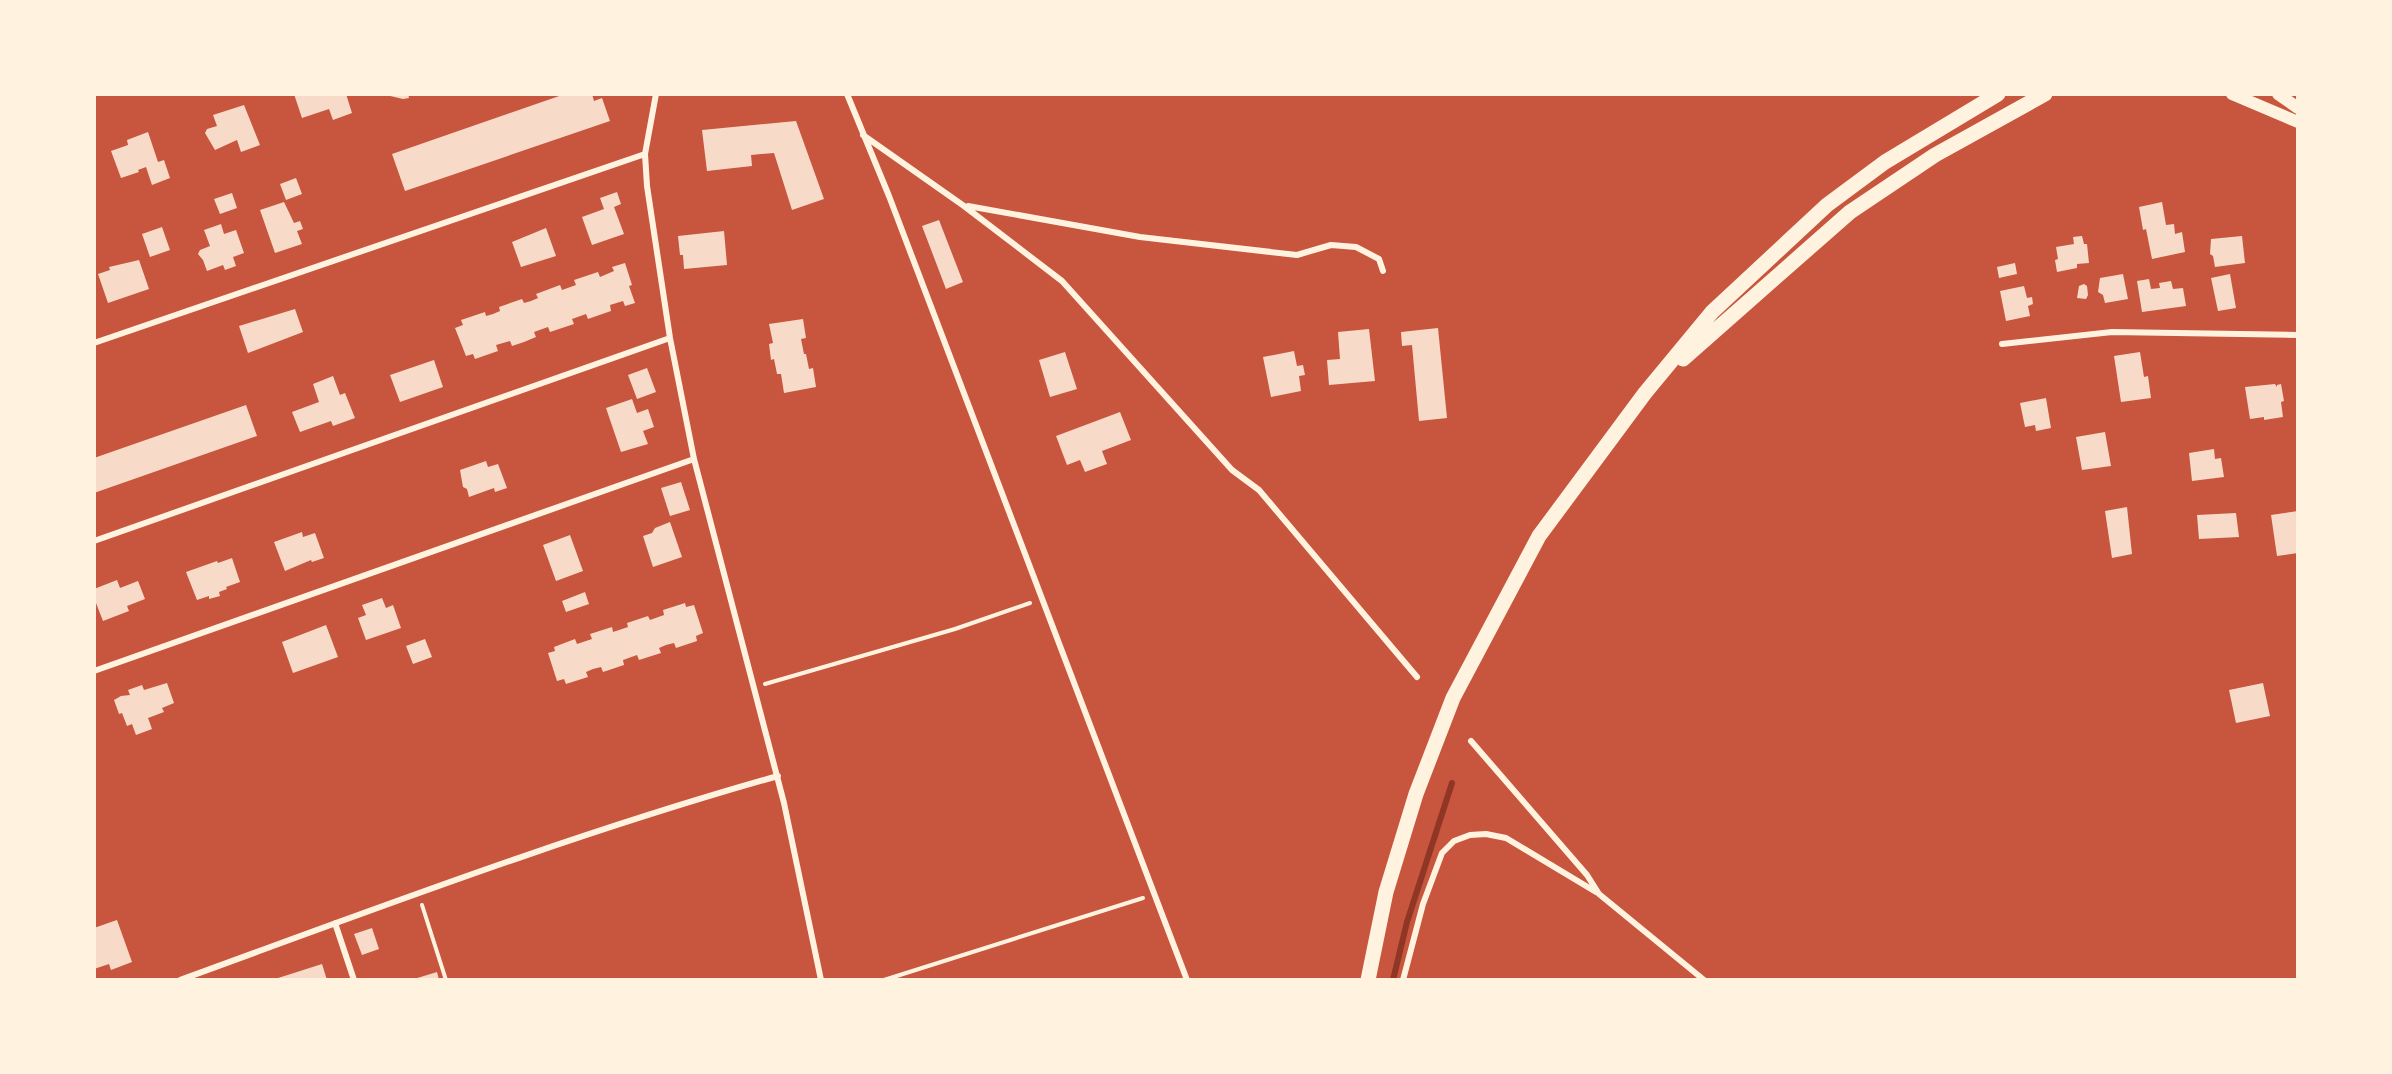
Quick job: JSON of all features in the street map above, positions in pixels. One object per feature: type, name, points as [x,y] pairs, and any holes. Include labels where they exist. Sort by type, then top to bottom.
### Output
[{"type":"main road","points":[[1368,980],[1386,892],[1416,794],[1453,698],[1539,536],[1645,393],[1712,312],[1827,206],[1885,162],[1998,94]]},
{"type":"main road","points":[[1645,393],[1850,212],[1935,155],[2044,94]]},
{"type":"main road","points":[[2232,94],[2298,122]]},
{"type":"main road","points":[[2278,94],[2298,108]]},
{"type":"street","points":[[656,94],[645,154],[654,240],[670,338],[694,459],[778,776],[821,980]]},
{"type":"street","points":[[847,94],[889,196],[1187,980]]},
{"type":"street","points":[[862,135],[964,206],[1062,281],[1232,470],[1259,490],[1417,677]]},
{"type":"street","points":[[94,343],[645,154]]},
{"type":"street","points":[[964,206],[1140,237],[1297,255],[1331,245],[1356,247],[1379,260],[1383,271]]},
{"type":"street","points":[[2002,344],[2112,333],[2298,335]]},
{"type":"street","points":[[94,541],[670,338]]},
{"type":"street","points":[[94,671],[694,459]]},
{"type":"street","points":[[1471,741],[1587,875],[1599,894]]},
{"type":"street","points":[[180,980],[418,893],[641,817],[778,776]]},
{"type":"street","points":[[1403,980],[1423,904],[1442,853],[1454,841],[1470,835],[1486,834],[1506,838],[1599,894],[1704,980]]},
{"type":"street","points":[[335,923],[354,980]]},
{"type":"path","points":[[754,687],[964,626],[1042,598]]},
{"type":"path","points":[[418,893],[446,980]]},
{"type":"path","points":[[884,980],[1155,893]]},
{"type":"building","points":[[294,94],[346,94],[352,113],[333,120],[329,109],[302,118]]},
{"type":"building","points":[[408,94],[409,98],[403,99],[386,95]]},
{"type":"building","points":[[565,94],[592,94],[594,101],[602,98],[610,121],[405,191],[392,154]]},
{"type":"building","points":[[244,105],[260,145],[241,152],[237,140],[215,150],[205,133],[207,129],[217,126],[213,115]]},
{"type":"building","points":[[796,121],[824,199],[792,210],[774,153],[751,155],[752,166],[707,171],[702,130]]},
{"type":"building","points":[[148,132],[158,162],[164,160],[170,178],[152,185],[146,167],[121,178],[111,151],[128,145],[127,140]]},
{"type":"building","points":[[296,178],[302,194],[286,200],[280,184]]},
{"type":"building","points":[[617,192],[621,204],[614,207],[624,234],[592,245],[582,217],[604,209],[600,198]]},
{"type":"building","points":[[232,193],[237,208],[220,214],[214,199]]},
{"type":"building","points":[[284,202],[294,223],[300,221],[303,229],[297,231],[302,244],[275,253],[260,210]]},
{"type":"building","points":[[2162,202],[2166,225],[2174,224],[2175,234],[2182,232],[2185,252],[2152,259],[2139,207]]},
{"type":"building","points":[[939,220],[963,282],[946,289],[922,226]]},
{"type":"building","points":[[221,224],[224,234],[236,230],[244,253],[233,257],[236,266],[225,270],[223,265],[207,271],[198,254],[200,250],[210,246],[204,230]]},
{"type":"building","points":[[162,227],[170,250],[150,257],[142,234]]},
{"type":"building","points":[[546,228],[556,256],[521,267],[512,242]]},
{"type":"building","points":[[724,231],[727,265],[684,269],[678,236]]},
{"type":"building","points":[[2082,236],[2084,244],[2087,244],[2089,263],[2077,264],[2077,268],[2057,272],[2056,247],[2074,244],[2073,237]]},
{"type":"building","points":[[2242,236],[2245,263],[2215,267],[2213,256],[2210,254],[2211,239]]},
{"type":"building","points":[[139,260],[149,289],[108,303],[98,274],[110,270],[109,267]]},
{"type":"building","points":[[625,263],[635,303],[625,306],[623,301],[610,305],[611,311],[588,319],[586,314],[572,319],[574,324],[550,332],[548,327],[534,332],[536,337],[524,342],[512,346],[510,341],[496,345],[498,351],[475,359],[473,354],[466,356],[455,328],[463,325],[461,320],[485,312],[486,316],[493,314],[500,311],[499,307],[522,299],[524,303],[531,301],[538,298],[536,294],[560,285],[562,290],[576,285],[574,280],[598,272],[600,277],[614,271],[612,267]]},
{"type":"building","points":[[2015,263],[2017,274],[1999,278],[1997,267]]},
{"type":"building","points":[[2123,274],[2128,299],[2105,303],[2103,295],[2098,292],[2100,278]]},
{"type":"building","points":[[2230,274],[2236,308],[2218,311],[2211,278]]},
{"type":"building","points":[[2149,279],[2151,289],[2160,288],[2159,283],[2171,281],[2173,289],[2183,288],[2186,306],[2142,312],[2137,281]]},
{"type":"building","points":[[2084,284],[2087,286],[2086,299],[2077,298],[2079,286]]},
{"type":"building","points":[[2024,286],[2027,298],[2032,297],[2033,304],[2028,306],[2030,316],[2006,321],[2000,291]]},
{"type":"building","points":[[295,309],[303,332],[248,353],[239,326]]},
{"type":"building","points":[[803,319],[806,338],[801,339],[809,369],[813,368],[816,387],[784,393],[781,374],[777,374],[774,359],[771,360],[769,344],[773,343],[769,324]]},
{"type":"building","points":[[1438,328],[1447,418],[1419,421],[1412,345],[1402,346],[1401,332]]},
{"type":"building","points":[[1369,329],[1375,381],[1329,385],[1327,360],[1340,359],[1338,332]]},
{"type":"building","points":[[1294,351],[1297,366],[1303,365],[1305,375],[1299,376],[1301,391],[1271,397],[1263,357]]},
{"type":"building","points":[[1065,352],[1077,389],[1050,397],[1039,360]]},
{"type":"building","points":[[2140,352],[2144,377],[2148,376],[2151,398],[2121,402],[2114,356]]},
{"type":"building","points":[[434,360],[443,387],[400,402],[390,375]]},
{"type":"building","points":[[647,368],[656,392],[637,399],[628,375]]},
{"type":"building","points":[[333,376],[340,395],[345,393],[355,418],[333,426],[331,421],[300,432],[292,412],[319,402],[313,384]]},
{"type":"building","points":[[2275,384],[2277,387],[2281,384],[2284,401],[2281,402],[2283,417],[2264,420],[2264,417],[2250,419],[2245,387]]},
{"type":"building","points":[[2046,398],[2051,428],[2036,431],[2035,425],[2025,427],[2020,403]]},
{"type":"building","points":[[632,399],[637,413],[648,409],[654,427],[643,431],[648,444],[621,452],[606,408]]},
{"type":"building","points":[[246,405],[257,436],[94,493],[94,458]]},
{"type":"building","points":[[1120,412],[1131,440],[1102,451],[1107,464],[1085,472],[1080,460],[1067,465],[1056,436]]},
{"type":"building","points":[[2105,432],[2111,466],[2082,470],[2076,437]]},
{"type":"building","points":[[2214,449],[2215,459],[2221,458],[2224,477],[2192,481],[2189,453]]},
{"type":"building","points":[[486,461],[488,467],[498,464],[507,488],[495,492],[494,488],[469,497],[467,489],[463,487],[460,470]]},
{"type":"building","points":[[681,482],[690,510],[670,516],[661,488]]},
{"type":"building","points":[[2127,507],[2132,554],[2112,558],[2105,511]]},
{"type":"building","points":[[2298,511],[2298,553],[2277,556],[2271,515]]},
{"type":"building","points":[[2236,513],[2239,537],[2199,539],[2197,515]]},
{"type":"building","points":[[670,522],[682,557],[653,567],[643,536]]},
{"type":"building","points":[[302,532],[303,537],[315,533],[324,558],[312,562],[311,560],[285,571],[274,542]]},
{"type":"building","points":[[570,535],[583,571],[556,581],[543,545]]},
{"type":"building","points":[[232,558],[240,582],[226,587],[227,589],[219,592],[220,596],[209,599],[209,596],[197,600],[186,572]]},
{"type":"building","points":[[117,580],[120,588],[138,581],[145,599],[127,606],[129,611],[103,621],[94,598],[94,589]]},
{"type":"building","points":[[585,592],[589,604],[566,612],[562,601]]},
{"type":"building","points":[[382,598],[386,608],[393,605],[401,628],[366,640],[358,618],[366,615],[362,605]]},
{"type":"building","points":[[685,603],[686,607],[694,605],[703,633],[696,636],[697,641],[676,648],[674,643],[666,645],[659,648],[661,653],[639,660],[637,655],[623,660],[624,665],[603,672],[601,667],[593,669],[586,672],[588,677],[566,684],[564,679],[557,681],[548,653],[555,651],[554,647],[575,639],[577,644],[592,639],[590,634],[612,627],[613,632],[628,627],[627,623],[648,616],[650,620],[664,615],[663,610]]},
{"type":"building","points":[[326,625],[338,657],[293,673],[282,642]]},
{"type":"building","points":[[425,639],[432,657],[413,664],[406,646]]},
{"type":"building","points":[[167,683],[174,703],[162,708],[164,712],[148,718],[152,729],[136,735],[132,724],[127,726],[122,713],[119,714],[114,700],[130,695],[128,690],[142,685],[144,690]]},
{"type":"building","points":[[2263,683],[2270,716],[2236,723],[2229,690]]},
{"type":"building","points":[[117,920],[132,962],[111,970],[109,964],[94,969],[94,928]]},
{"type":"building","points":[[372,928],[379,949],[362,955],[354,934]]},
{"type":"building","points":[[322,964],[327,980],[275,980],[275,979]]},
{"type":"building","points":[[437,972],[439,980],[414,980],[414,979]]},
{"type":"waterway","points":[[1393,980],[1407,922],[1452,783]]}]
